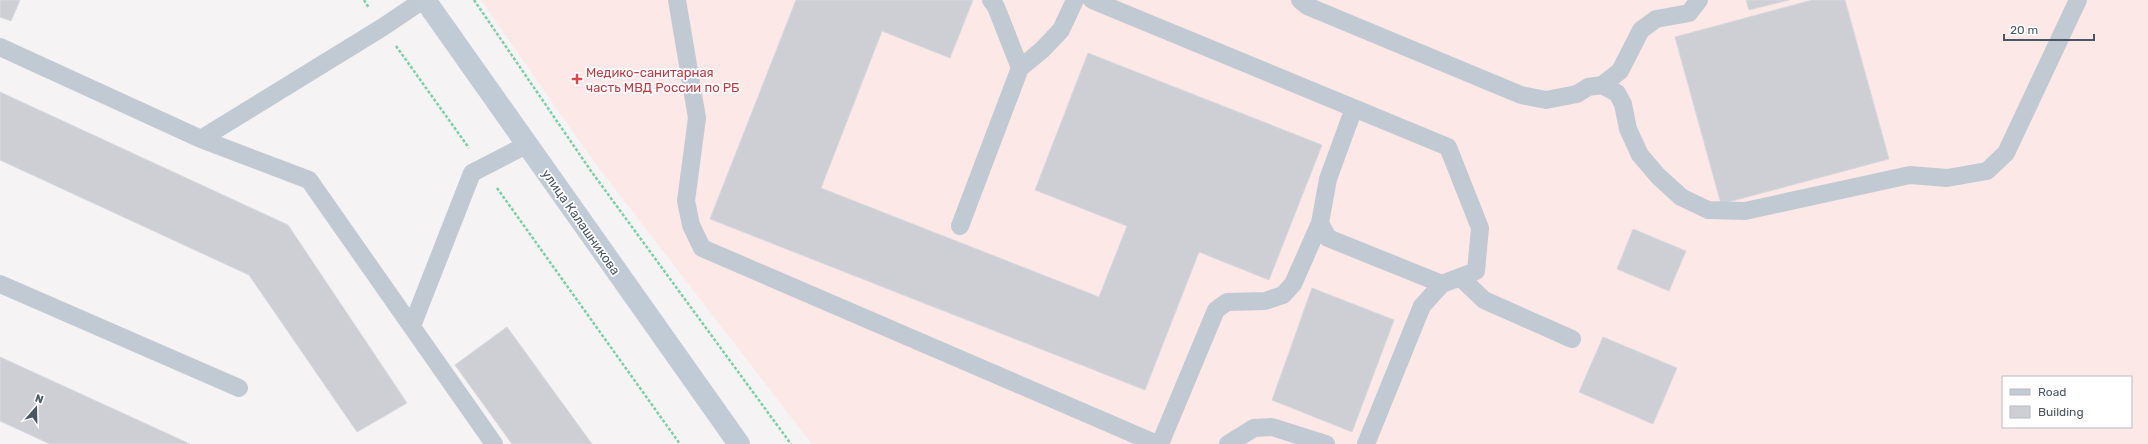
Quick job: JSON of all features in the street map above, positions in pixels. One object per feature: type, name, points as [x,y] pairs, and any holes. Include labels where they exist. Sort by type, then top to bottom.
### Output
[{"type":"main road","name":"улица Калашникова","points":[[424,0],[739,444]]},
{"type":"lane","points":[[201,139],[383,27],[424,0]]},
{"type":"lane","points":[[677,0],[697,118],[686,201],[691,225],[702,248],[1158,444],[1216,310],[1227,302],[1265,301],[1283,296],[1293,284],[1320,223],[1328,179],[1354,108]]},
{"type":"lane","points":[[991,0],[996,7],[1020,68]]},
{"type":"lane","points":[[960,226],[1020,68],[1042,50],[1061,30],[1076,0]]},
{"type":"lane","points":[[1092,0],[1448,147],[1480,228],[1476,271],[1442,284],[1422,306],[1366,444]]},
{"type":"lane","points":[[1300,0],[1307,6],[1521,96],[1546,100],[1577,94],[1588,87],[1602,85],[1620,71],[1641,30],[1656,18],[1689,14],[1698,0]]},
{"type":"lane","points":[[1602,85],[1617,93],[1623,104],[1628,129],[1640,155],[1681,197],[1708,210],[1745,211],[1910,175],[1947,178],[1987,171],[2006,153],[2078,0]]},
{"type":"lane","points":[[0,48],[201,139],[309,180],[494,444]]},
{"type":"lane","points":[[412,326],[472,173],[526,144]]},
{"type":"lane","points":[[1320,223],[1328,238],[1442,284]]},
{"type":"lane","points":[[1460,277],[1484,300],[1572,339]]},
{"type":"lane","points":[[0,284],[239,388]]},
{"type":"lane","points":[[1228,444],[1254,428],[1272,427],[1326,444]]},
{"type":"path","points":[[364,0],[680,444]]},
{"type":"path","points":[[474,0],[591,171],[791,444]]},
{"type":"shaded area","points":[[481,0],[2148,0],[2148,444],[812,444],[592,159]]},
{"type":"building","points":[[0,0],[20,0],[11,21],[0,17]]},
{"type":"building","points":[[796,0],[973,0],[950,58],[882,31],[821,188],[1099,297],[1127,226],[1035,190],[1088,53],[1322,145],[1269,280],[1199,252],[1145,390],[710,219]]},
{"type":"building","points":[[1746,0],[1789,0],[1749,10]]},
{"type":"building","points":[[1812,0],[1845,0],[1889,159],[1721,204],[1675,37]]},
{"type":"building","points":[[0,92],[288,225],[407,403],[357,432],[249,275],[0,160]]},
{"type":"building","points":[[1633,229],[1686,251],[1669,291],[1617,269]]},
{"type":"building","points":[[1312,288],[1394,320],[1352,432],[1272,400]]},
{"type":"building","points":[[507,327],[592,444],[512,444],[455,365]]},
{"type":"building","points":[[1603,337],[1677,368],[1653,424],[1579,392]]},
{"type":"building","points":[[0,357],[190,444],[50,444],[0,421]]},
{"type":"place","name":"Медико-санитарная часть МВД России по РБ","points":[[577,79]]}]
